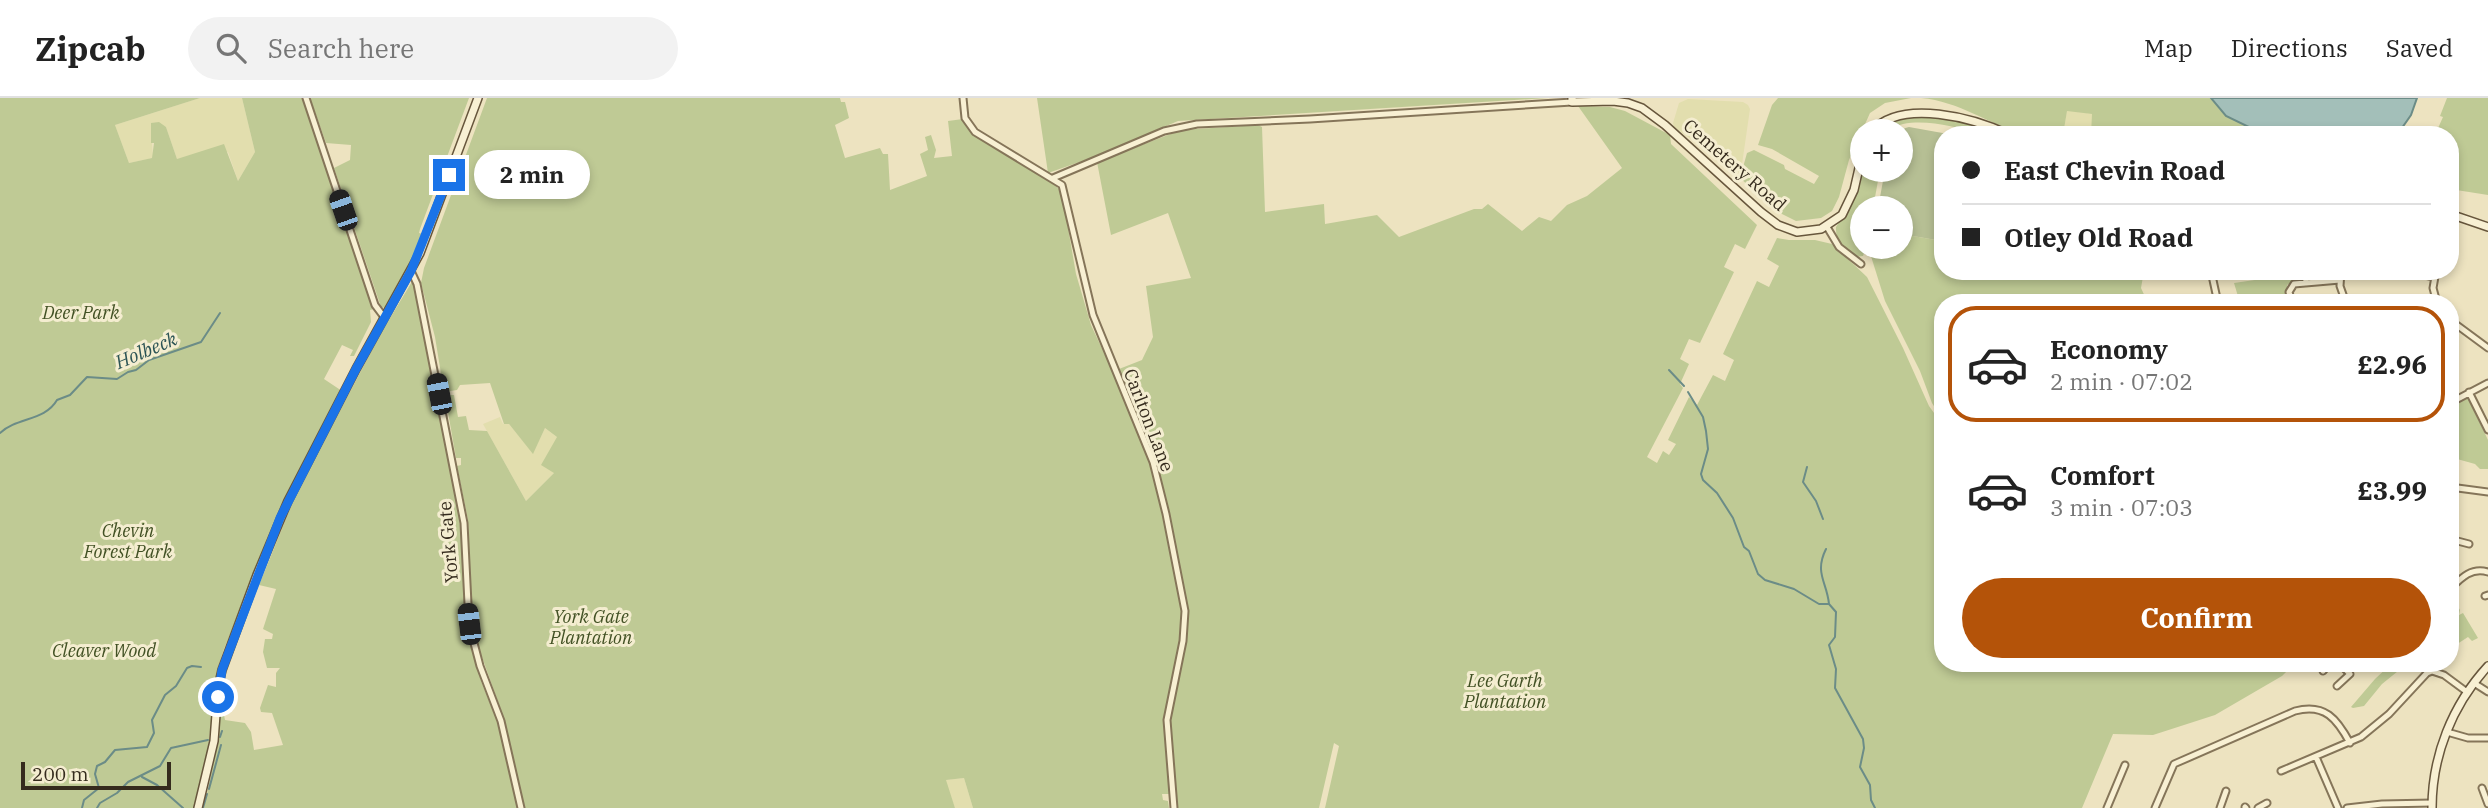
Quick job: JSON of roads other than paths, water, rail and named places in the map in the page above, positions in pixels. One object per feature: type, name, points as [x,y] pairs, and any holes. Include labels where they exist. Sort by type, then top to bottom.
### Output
[{"type":"street","points":[[306,98],[375,305],[384,317]]},
{"type":"street","points":[[198,808],[214,741],[222,670],[257,575],[288,501],[420,253],[478,98]]},
{"type":"street","points":[[963,98],[965,118],[975,132],[1053,178]]},
{"type":"street","name":"Cemetery Road","points":[[1053,178],[1164,131],[1198,124],[1310,120],[1572,100],[1613,101],[1642,108],[1665,125],[1778,225],[1797,232],[1827,226]]},
{"type":"street","points":[[1886,119],[1890,115],[1917,109],[1970,118],[1989,126]]},
{"type":"street","name":"Carlton Lane","points":[[1053,178],[1062,185],[1093,315],[1153,462],[1185,611],[1183,641],[1167,720],[1174,808]]},
{"type":"street","points":[[1856,182],[1842,215],[1827,226],[1839,247],[1861,264]]},
{"type":"street","points":[[2459,219],[2488,227]]},
{"type":"street","name":"York Gate","points":[[411,271],[417,284],[464,523],[469,624],[480,666],[501,721],[521,808]]},
{"type":"street","points":[[2290,294],[2291,287],[2299,282],[2340,281],[2344,294]]},
{"type":"street","points":[[2459,327],[2488,348]]},
{"type":"street","points":[[2459,398],[2488,383]]},
{"type":"street","points":[[2469,393],[2488,430]]},
{"type":"street","points":[[2459,488],[2488,492]]},
{"type":"street","points":[[2459,541],[2469,544]]},
{"type":"street","points":[[2459,581],[2468,573],[2481,570],[2488,572]]},
{"type":"street","points":[[2347,808],[2432,806],[2437,764],[2447,732],[2467,692],[2488,666]]},
{"type":"street","points":[[2337,686],[2350,674],[2348,672]]},
{"type":"street","points":[[2281,771],[2350,743],[2372,729],[2389,715],[2429,672]]},
{"type":"street","points":[[2434,672],[2444,675],[2467,692]]},
{"type":"street","points":[[2474,683],[2488,692]]},
{"type":"street","points":[[2155,808],[2176,763],[2299,710],[2315,710],[2331,716],[2350,743]]},
{"type":"street","points":[[2447,732],[2468,738],[2488,738]]},
{"type":"street","points":[[2316,757],[2338,808]]},
{"type":"street","points":[[2107,808],[2125,765]]},
{"type":"street","points":[[2482,788],[2488,804]]},
{"type":"street","points":[[2220,808],[2226,792]]},
{"type":"street","points":[[2260,808],[2267,803]]},
{"type":"water","points":[[2211,98],[2417,98],[2403,126],[2247,126],[2226,116]]},
{"type":"waterway","name":"Holbeck","points":[[0,433],[14,424],[45,412],[57,400],[70,395],[87,377],[117,379],[149,360],[201,342],[220,313]]},
{"type":"waterway","points":[[1669,370],[1684,386]]},
{"type":"waterway","points":[[1688,392],[1703,417],[1706,431],[1708,449],[1701,474],[1703,480],[1717,493],[1733,518],[1758,574],[1765,580],[1794,589],[1819,604],[1829,604],[1836,612],[1835,637],[1829,645],[1836,669],[1835,688],[1863,739],[1860,767],[1870,785],[1871,800],[1875,808]]},
{"type":"waterway","points":[[1807,467],[1803,482],[1816,501],[1823,519]]},
{"type":"waterway","points":[[1826,549],[1821,571],[1829,604]]},
{"type":"waterway","points":[[82,808],[84,800],[99,788],[95,774],[97,766],[105,762],[115,750],[147,747],[154,733],[152,720],[165,695],[176,686],[187,668],[201,667]]},
{"type":"waterway","points":[[220,737],[222,731]]},
{"type":"waterway","points":[[97,808],[128,782],[160,766],[171,748],[208,740]]},
{"type":"waterway","points":[[209,789],[221,745]]},
{"type":"waterway","points":[[142,777],[157,785],[183,808]]},
{"type":"waterway","points":[[203,808],[207,794]]},
{"type":"park label","name":"Deer Park","points":[[81,312]]},
{"type":"park label","name":"Chevin Forest Park","points":[[128,540]]},
{"type":"park label","name":"York Gate Plantation","points":[[591,626]]},
{"type":"park label","name":"Cleaver Wood","points":[[104,650]]},
{"type":"park label","name":"Lee Garth Plantation","points":[[1505,690]]}]
